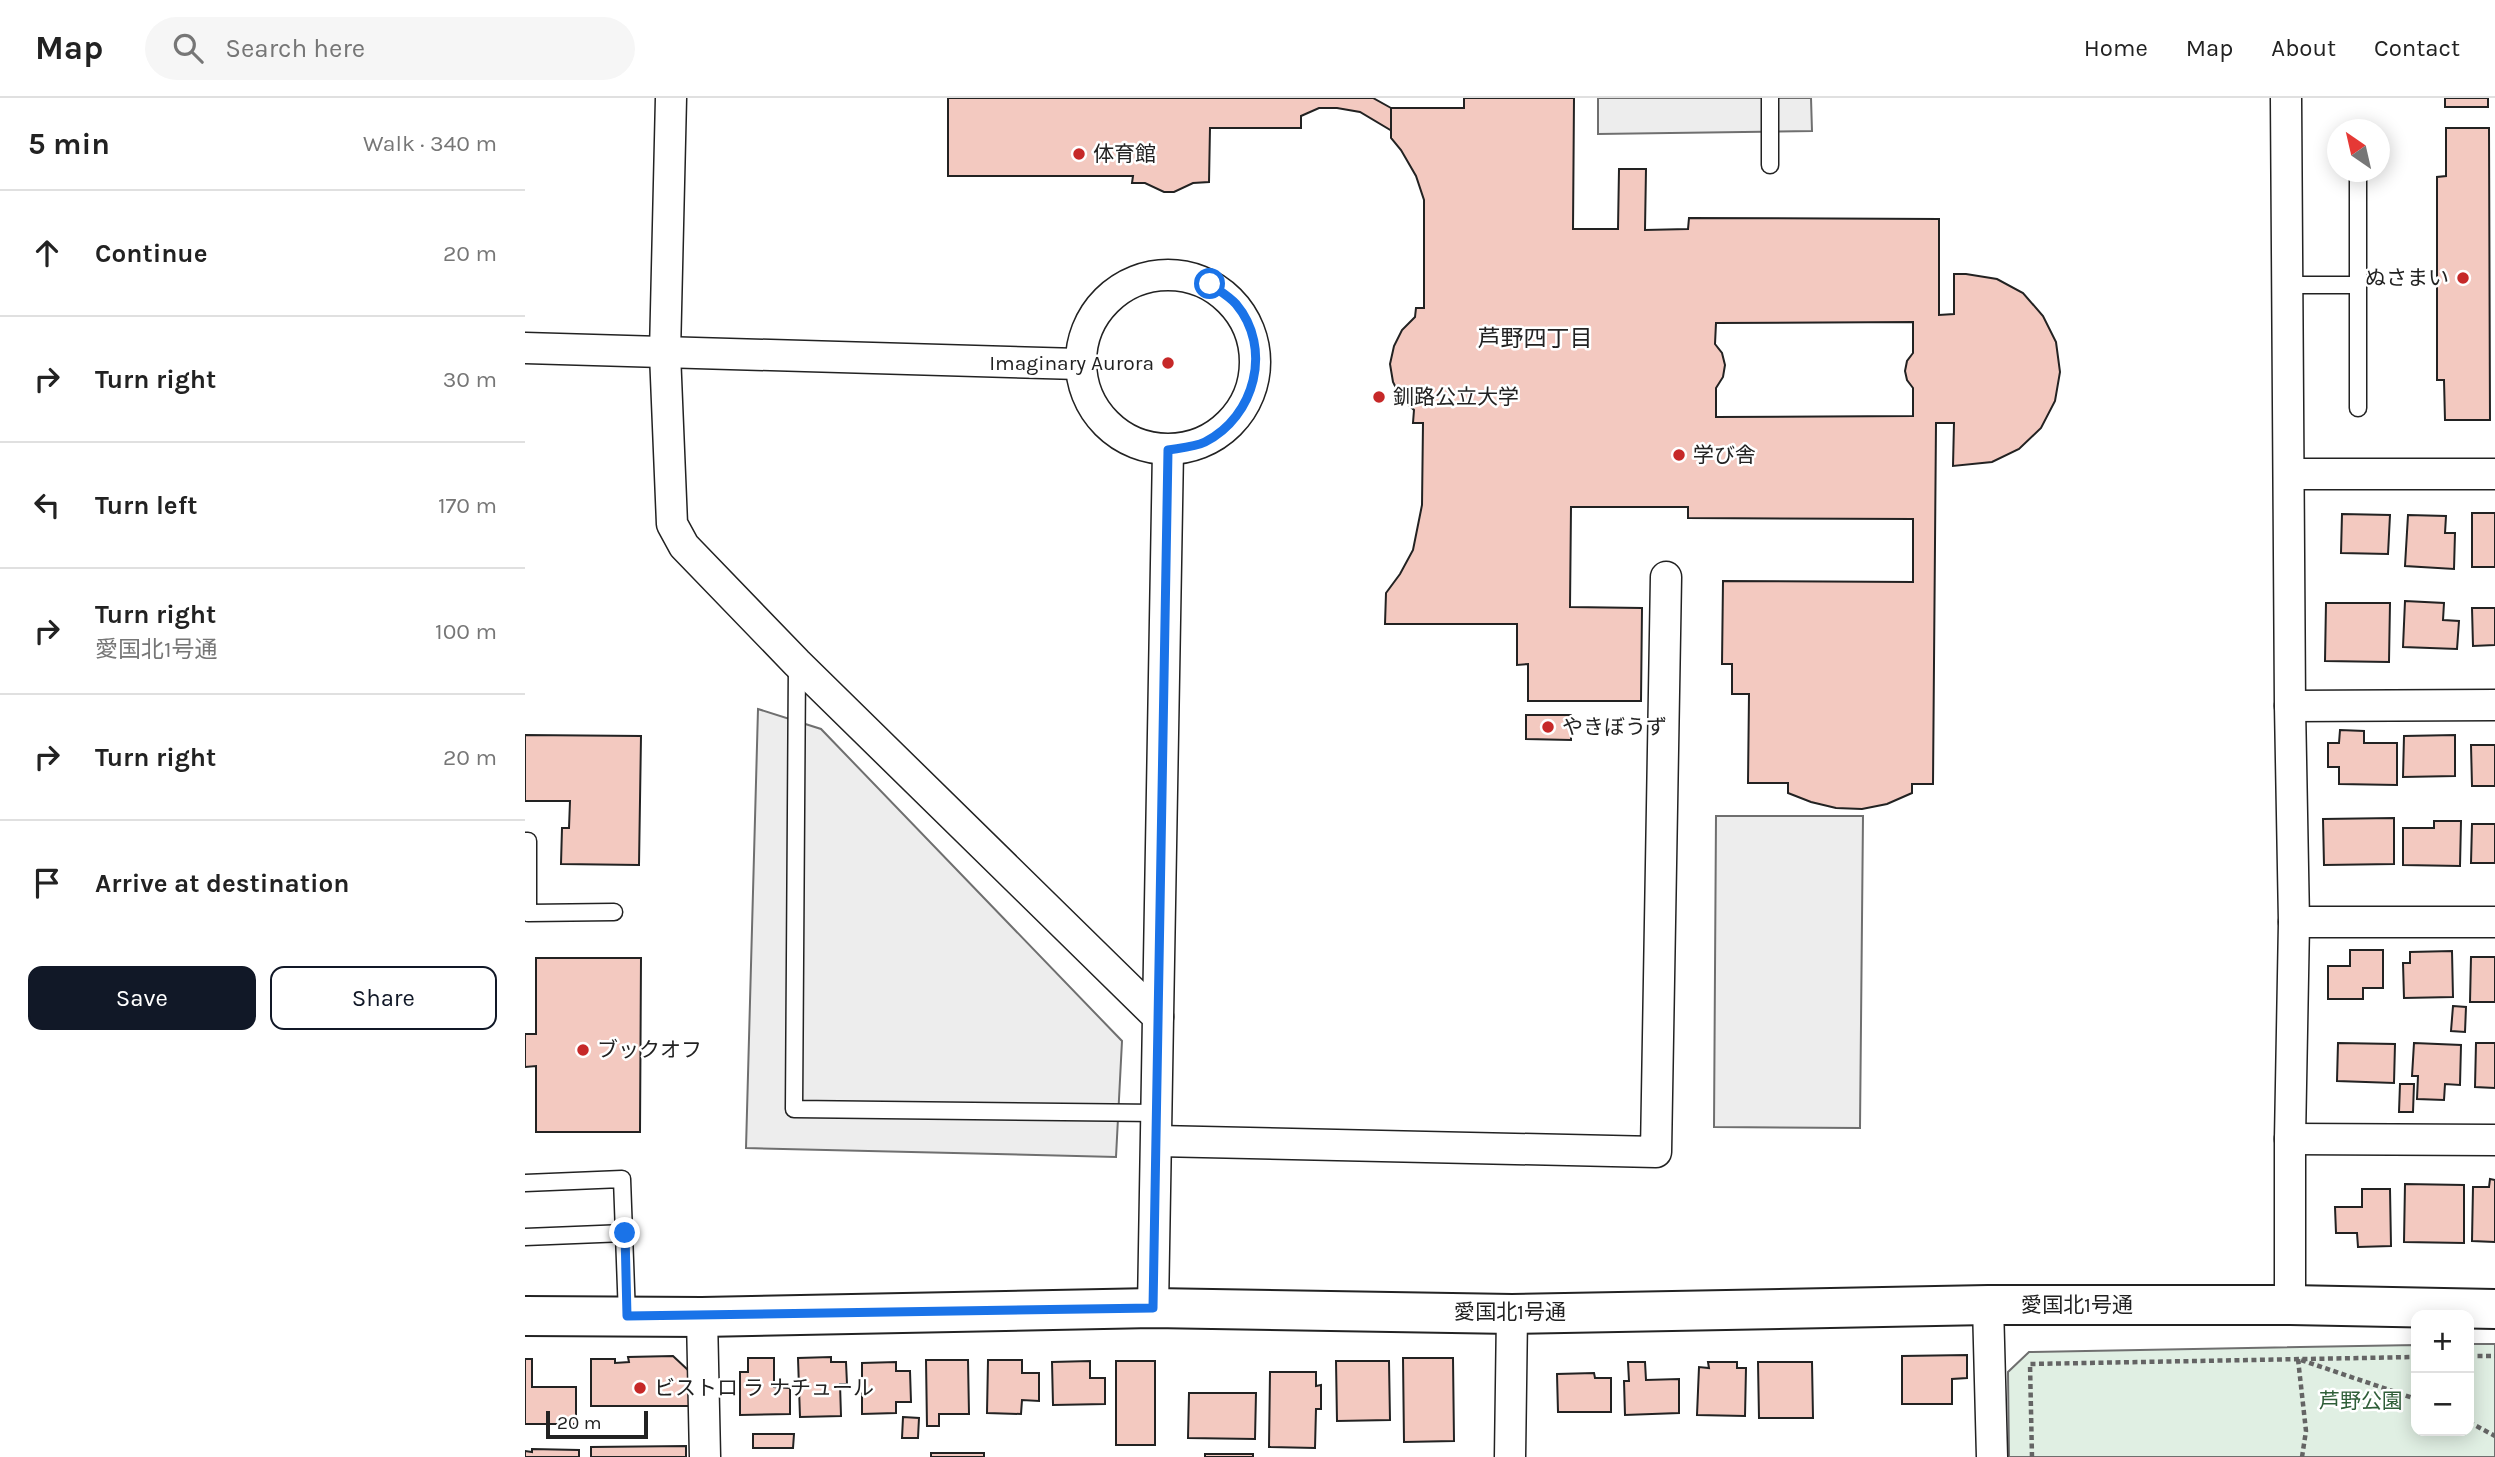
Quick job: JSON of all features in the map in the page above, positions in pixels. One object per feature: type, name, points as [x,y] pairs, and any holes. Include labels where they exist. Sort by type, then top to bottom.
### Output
[{"type":"street","points":[[671,98],[664,353],[672,524],[684,546],[797,663],[1158,1017]]},
{"type":"street","points":[[2286,98],[2294,922],[2290,1305]]},
{"type":"street","points":[[1178,274],[1210,284],[1235,304],[1250,329],[1257,362],[1252,391],[1230,425],[1203,443],[1168,450],[1129,442],[1105,424],[1085,392],[1079,364],[1088,325],[1110,295],[1142,277],[1178,274]]},
{"type":"street","points":[[525,348],[1079,364]]},
{"type":"street","points":[[1153,1308],[1168,450]]},
{"type":"street","points":[[2289,474],[2495,474]]},
{"type":"street","points":[[1157,1127],[1656,1152],[1666,577]]},
{"type":"street","points":[[2290,706],[2495,705]]},
{"type":"street","points":[[2294,922],[2495,922]]},
{"type":"street","points":[[2290,1139],[2495,1140]]},
{"type":"street","points":[[1988,1305],[1992,1457]]},
{"type":"street","name":"愛国北1号通","points":[[525,1316],[702,1317],[1153,1308],[1512,1314],[1988,1305],[2290,1305],[2495,1309]]},
{"type":"street","points":[[1510,1457],[1512,1314]]},
{"type":"street","points":[[702,1317],[705,1457]]},
{"type":"lane","points":[[1770,98],[1770,165]]},
{"type":"lane","points":[[2358,182],[2358,408]]},
{"type":"lane","points":[[2287,285],[2358,285]]},
{"type":"lane","points":[[797,663],[794,1109],[1157,1127]]},
{"type":"lane","points":[[525,841],[528,841],[528,913],[614,912]]},
{"type":"lane","points":[[525,1183],[622,1179],[627,1316]]},
{"type":"lane","points":[[525,1237],[625,1233]]},
{"type":"path","points":[[2474,1356],[2495,1356]]},
{"type":"path","points":[[2032,1457],[2030,1364],[2411,1357]]},
{"type":"path","points":[[2298,1359],[2411,1397]]},
{"type":"path","points":[[2298,1359],[2305,1431],[2302,1457]]},
{"type":"path","points":[[2474,1425],[2495,1436]]},
{"type":"green space","name":"芦野公園","points":[[2474,1344],[2495,1344],[2495,1457],[2009,1457],[2008,1372],[2029,1352],[2411,1345],[2411,1436],[2474,1436]]},
{"type":"shaded area","points":[[1598,98],[1811,98],[1812,131],[1598,134]]},
{"type":"shaded area","points":[[758,709],[821,729],[1122,1041],[1116,1157],[746,1148]]},
{"type":"shaded area","points":[[1716,816],[1863,816],[1860,1128],[1714,1127]]},
{"type":"building","name":"体育館","points":[[948,98],[1373,98],[1391,108],[1392,131],[1360,112],[1337,108],[1319,108],[1301,116],[1301,128],[1210,128],[1209,182],[1193,183],[1174,192],[1164,192],[1145,183],[1132,183],[1133,176],[948,176]]},
{"type":"building","name":"学び舎","points":[[1464,98],[1574,98],[1573,229],[1618,229],[1619,169],[1646,169],[1645,230],[1688,229],[1689,218],[1939,219],[1939,315],[1954,314],[1954,274],[1966,274],[1997,279],[2023,293],[2043,316],[2056,342],[2060,372],[2055,401],[2041,428],[2019,449],[1992,462],[1953,466],[1954,423],[1936,423],[1933,784],[1912,784],[1912,793],[1887,804],[1862,809],[1836,808],[1811,802],[1788,793],[1788,783],[1748,783],[1749,694],[1732,694],[1732,664],[1722,664],[1723,581],[1913,582],[1913,519],[1688,518],[1688,507],[1571,507],[1570,607],[1642,608],[1641,701],[1528,701],[1528,664],[1517,665],[1517,624],[1385,624],[1386,593],[1413,550],[1422,505],[1423,423],[1413,423],[1414,410],[1401,398],[1393,382],[1390,364],[1394,346],[1402,330],[1415,317],[1416,308],[1424,308],[1424,200],[1416,176],[1391,138],[1391,108],[1464,108]],"holes":[[[1913,322],[1913,353],[1907,361],[1905,371],[1913,388],[1913,416],[1716,417],[1716,388],[1723,377],[1725,365],[1722,353],[1715,344],[1716,323]]]},
{"type":"building","points":[[2445,98],[2488,98],[2488,107],[2445,107]]},
{"type":"building","name":"ぬさまい","points":[[2446,128],[2489,128],[2490,420],[2445,420],[2444,380],[2437,380],[2437,177],[2446,176]]},
{"type":"building","points":[[2472,513],[2495,513],[2495,567],[2472,567]]},
{"type":"building","points":[[2342,514],[2390,515],[2388,554],[2341,553]]},
{"type":"building","points":[[2408,515],[2446,516],[2445,533],[2455,533],[2454,569],[2405,566]]},
{"type":"building","points":[[2405,601],[2444,603],[2443,620],[2459,621],[2457,649],[2403,647]]},
{"type":"building","points":[[2326,603],[2390,603],[2389,662],[2325,661]]},
{"type":"building","points":[[2472,608],[2495,608],[2495,645],[2473,646]]},
{"type":"building","name":"やきぼうず","points":[[1526,715],[1571,715],[1571,740],[1526,739]]},
{"type":"building","points":[[2340,730],[2364,731],[2364,743],[2397,743],[2397,785],[2339,784],[2339,767],[2328,767],[2328,743],[2339,743]]},
{"type":"building","points":[[525,735],[641,736],[639,865],[561,864],[562,828],[569,828],[570,801],[525,801]]},
{"type":"building","points":[[2455,735],[2455,776],[2403,777],[2404,736]]},
{"type":"building","points":[[2471,745],[2495,745],[2495,786],[2472,786]]},
{"type":"building","points":[[2394,818],[2394,864],[2324,865],[2323,819]]},
{"type":"building","points":[[2434,821],[2461,821],[2460,866],[2403,865],[2403,828],[2434,828]]},
{"type":"building","points":[[2472,824],[2495,824],[2495,863],[2471,863]]},
{"type":"building","points":[[2350,950],[2383,950],[2383,988],[2363,988],[2363,999],[2328,999],[2328,966],[2350,966]]},
{"type":"building","points":[[2452,951],[2453,997],[2404,998],[2403,963],[2410,963],[2410,952]]},
{"type":"building","points":[[2471,957],[2495,957],[2495,1002],[2470,1002]]},
{"type":"building","name":"ブックオフ","points":[[536,958],[641,958],[640,1132],[536,1132],[536,1066],[525,1067],[525,1034],[536,1034]]},
{"type":"building","points":[[2453,1006],[2466,1007],[2465,1032],[2451,1031]]},
{"type":"building","points":[[2338,1043],[2395,1044],[2394,1083],[2337,1081]]},
{"type":"building","points":[[2414,1043],[2461,1045],[2460,1085],[2445,1084],[2444,1100],[2417,1099],[2418,1076],[2412,1076]]},
{"type":"building","points":[[2476,1043],[2495,1043],[2495,1088],[2475,1087]]},
{"type":"building","points":[[2400,1084],[2414,1084],[2413,1112],[2399,1112]]},
{"type":"building","points":[[2490,1179],[2495,1180],[2495,1242],[2472,1241],[2473,1187],[2489,1187]]},
{"type":"building","points":[[2405,1184],[2464,1185],[2464,1243],[2404,1242]]},
{"type":"building","points":[[2362,1189],[2390,1189],[2391,1246],[2358,1247],[2357,1233],[2336,1233],[2335,1207],[2362,1207]]},
{"type":"building","points":[[1967,1355],[1967,1378],[1952,1379],[1952,1404],[1902,1404],[1902,1356]]},
{"type":"building","name":"ビストロ ラ ナチュール","points":[[673,1356],[689,1371],[689,1406],[591,1406],[591,1359],[615,1359],[615,1363],[629,1362],[628,1357]]},
{"type":"building","points":[[831,1357],[831,1362],[846,1362],[847,1384],[840,1384],[841,1416],[800,1417],[798,1358]]},
{"type":"building","points":[[748,1358],[774,1358],[774,1387],[790,1388],[790,1414],[740,1415],[740,1372],[748,1372]]},
{"type":"building","points":[[1403,1358],[1453,1358],[1454,1441],[1404,1442]]},
{"type":"building","points":[[525,1359],[532,1359],[532,1387],[576,1387],[576,1424],[525,1424]]},
{"type":"building","points":[[926,1360],[968,1360],[969,1414],[939,1414],[939,1426],[927,1426]]},
{"type":"building","points":[[988,1360],[1022,1360],[1022,1373],[1039,1373],[1039,1401],[1022,1400],[1021,1414],[987,1413]]},
{"type":"building","points":[[1090,1361],[1090,1378],[1105,1378],[1105,1404],[1053,1405],[1052,1362]]},
{"type":"building","points":[[1116,1361],[1155,1361],[1155,1445],[1116,1445]]},
{"type":"building","points":[[1336,1361],[1389,1361],[1390,1420],[1337,1421]]},
{"type":"building","points":[[896,1362],[896,1371],[910,1371],[911,1402],[896,1402],[896,1413],[862,1414],[862,1363]]},
{"type":"building","points":[[1628,1362],[1645,1362],[1646,1380],[1679,1379],[1679,1413],[1625,1415],[1624,1381],[1629,1381]]},
{"type":"building","points":[[1708,1362],[1737,1362],[1737,1368],[1746,1368],[1745,1416],[1697,1415],[1699,1367],[1709,1368]]},
{"type":"building","points":[[1758,1362],[1812,1362],[1813,1418],[1759,1418]]},
{"type":"building","points":[[1270,1372],[1316,1372],[1316,1386],[1321,1385],[1321,1409],[1316,1409],[1315,1448],[1269,1447]]},
{"type":"building","points":[[1594,1373],[1595,1378],[1611,1378],[1611,1412],[1558,1412],[1557,1374]]},
{"type":"building","points":[[1189,1393],[1256,1393],[1255,1439],[1188,1438]]},
{"type":"building","points":[[903,1417],[919,1418],[918,1438],[902,1438]]},
{"type":"building","points":[[753,1434],[794,1434],[793,1448],[753,1448]]},
{"type":"building","points":[[686,1446],[686,1457],[591,1457],[591,1447]]},
{"type":"building","points":[[532,1449],[579,1450],[579,1457],[525,1457],[525,1451],[532,1452]]},
{"type":"building","points":[[931,1453],[984,1453],[984,1457],[931,1457]]},
{"type":"building","points":[[1205,1454],[1253,1454],[1253,1457],[1205,1457]]},
{"type":"place","name":"体育館","points":[[1079,154]]},
{"type":"place","name":"ぬさまい","points":[[2463,278]]},
{"type":"place","name":"Imaginary Aurora","points":[[1168,363]]},
{"type":"place","name":"釧路公立大学","points":[[1379,397]]},
{"type":"place","name":"学び舎","points":[[1679,455]]},
{"type":"place","name":"やきぼうず","points":[[1548,727]]},
{"type":"place","name":"ブックオフ","points":[[583,1050]]},
{"type":"place","name":"ビストロ ラ ナチュール","points":[[640,1388]]},
{"type":"district","name":"芦野四丁目","points":[[1535,338]]},
{"type":"route","points":[[625,1233],[627,1316],[702,1317],[1153,1308],[1168,450],[1203,443],[1230,425],[1252,391],[1257,362],[1250,329],[1235,304],[1210,284]]}]
